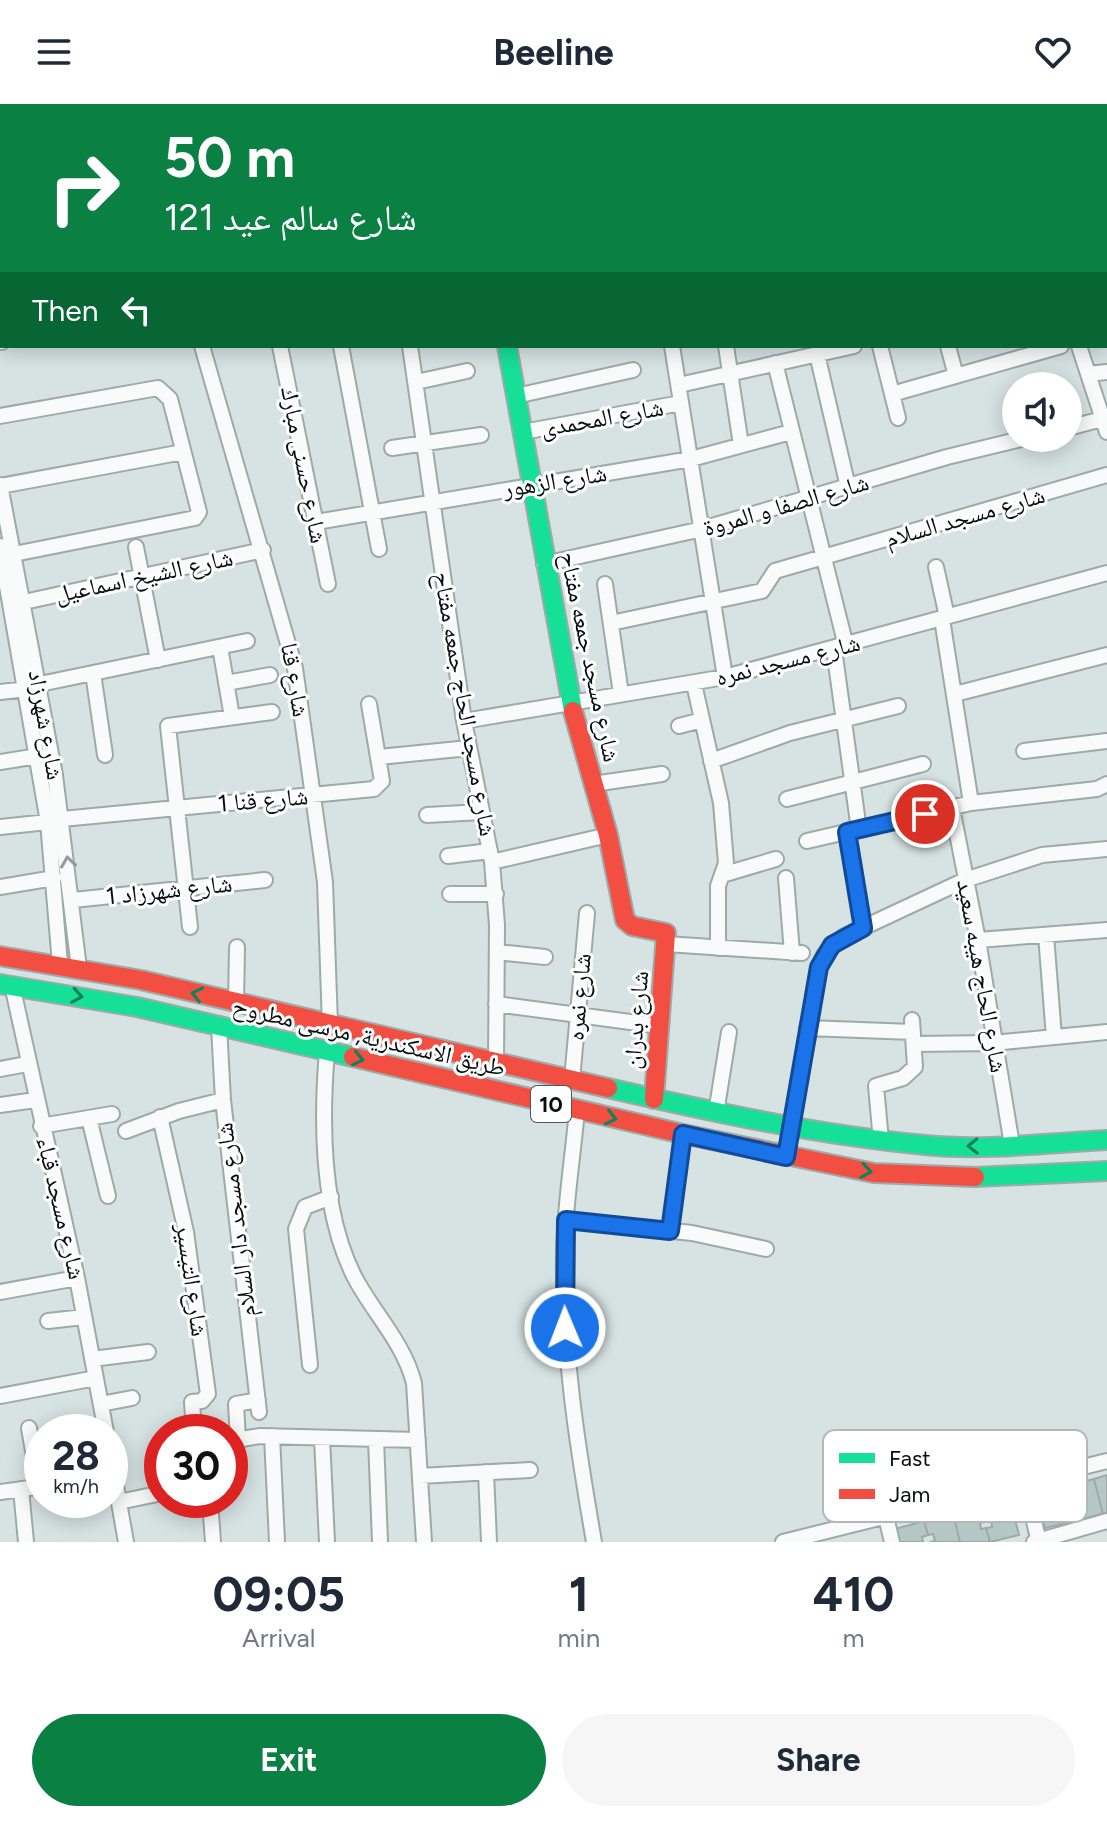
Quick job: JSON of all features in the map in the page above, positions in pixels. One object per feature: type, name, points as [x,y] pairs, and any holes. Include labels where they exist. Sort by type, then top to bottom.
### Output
[{"type":"main road","name":"شارع مسجد جمعه مفتاح","points":[[507,348],[570,701],[608,835],[628,924],[664,930],[666,944]]},
{"type":"main road","name":"شارع بدران","points":[[654,1099],[666,944]]},
{"type":"main road","name":"طريق الاسكندرية, مرسى مطروح","points":[[0,956],[79,968],[716,1113],[881,1141],[954,1146],[1107,1140]]},
{"type":"main road","name":"طريق الاسكندرية, مرسى مطروح","points":[[6,984],[137,1007],[683,1134],[874,1173],[930,1178],[1107,1171]]},
{"type":"street","name":"شارع قنا","points":[[203,348],[295,668],[329,918],[330,1025]]},
{"type":"street","name":"شارع حسنى مبارك","points":[[280,348],[328,584]]},
{"type":"street","points":[[341,348],[379,549]]},
{"type":"street","name":"شارع مسجد الحاج جمعه مفتاح","points":[[410,348],[464,721],[496,894],[496,1063]]},
{"type":"street","points":[[672,348],[725,677]]},
{"type":"street","points":[[726,348],[741,445]]},
{"type":"street","points":[[679,385],[845,348]]},
{"type":"street","points":[[880,348],[898,418]]},
{"type":"street","points":[[949,348],[956,376]]},
{"type":"street","points":[[892,394],[956,376],[1014,352],[1045,348]]},
{"type":"street","points":[[1080,348],[1106,428],[1082,428]]},
{"type":"street","points":[[817,354],[848,487]]},
{"type":"street","points":[[775,363],[823,559],[840,648],[843,718],[863,928]]},
{"type":"street","points":[[516,396],[633,370]]},
{"type":"street","points":[[416,382],[467,371]]},
{"type":"street","points":[[1088,374],[1107,372]]},
{"type":"street","points":[[0,416],[158,388],[170,399],[199,512],[195,518],[14,554]]},
{"type":"street","name":"شارع المحمدى","points":[[523,432],[681,403]]},
{"type":"street","name":"شارع الزهور","points":[[316,522],[691,459],[791,432]]},
{"type":"street","points":[[392,448],[481,435]]},
{"type":"street","name":"شارع الصفا و المروة","points":[[544,564],[702,529],[1002,444]]},
{"type":"street","points":[[0,486],[183,452]]},
{"type":"street","name":"شارع مسجد السلام","points":[[611,623],[762,591],[775,571],[1107,475]]},
{"type":"street","name":"شارع شهرزاد","points":[[0,486],[24,602],[38,756],[73,900],[79,968]]},
{"type":"street","name":"شارع شهرزاد","points":[[0,546],[33,686],[55,820],[54,878],[60,964]]},
{"type":"street","points":[[136,547],[158,660]]},
{"type":"street","name":"شارع الشيخ اسماعيل","points":[[24,602],[263,550]]},
{"type":"street","points":[[936,567],[971,803]]},
{"type":"street","name":"شارع مسجد نمره","points":[[464,721],[725,677],[1107,573]]},
{"type":"street","points":[[605,584],[621,694]]},
{"type":"street","points":[[0,692],[247,641]]},
{"type":"street","points":[[220,647],[232,717]]},
{"type":"street","points":[[955,694],[1107,655]]},
{"type":"street","points":[[93,673],[105,755]]},
{"type":"street","points":[[226,683],[270,675]]},
{"type":"street","points":[[694,684],[721,803],[726,863],[718,886],[718,948]]},
{"type":"street","name":"شارع قنا 1","points":[[0,827],[374,789],[382,781],[369,704]]},
{"type":"street","points":[[711,761],[843,718],[898,706]]},
{"type":"street","points":[[190,927],[168,726],[272,712]]},
{"type":"street","points":[[679,726],[702,720]]},
{"type":"street","points":[[1024,751],[1107,741]]},
{"type":"street","points":[[379,757],[469,748]]},
{"type":"street","points":[[0,762],[38,756]]},
{"type":"street","points":[[787,799],[923,764]]},
{"type":"street","points":[[593,784],[662,774]]},
{"type":"street","points":[[807,841],[971,803],[1097,789],[1107,784]]},
{"type":"street","name":"شارع الحاج هيبه سعيد","points":[[952,808],[978,940],[1012,1145]]},
{"type":"street","points":[[427,815],[482,812]]},
{"type":"street","points":[[448,856],[491,857],[608,835]]},
{"type":"street","points":[[786,1157],[807,1028],[824,955],[843,937],[965,880],[1042,855],[1107,849]]},
{"type":"street","points":[[722,875],[776,859]]},
{"type":"street","points":[[0,887],[54,878]]},
{"type":"street","points":[[666,944],[797,953],[786,878]]},
{"type":"street","name":"شارع شهرزاد 1","points":[[73,900],[265,880]]},
{"type":"street","points":[[450,894],[496,894]]},
{"type":"street","name":"شارع نمره","points":[[572,1080],[587,913]]},
{"type":"street","points":[[978,940],[1107,930]]},
{"type":"street","points":[[1046,935],[1054,1037]]},
{"type":"street","points":[[236,1003],[237,947]]},
{"type":"street","points":[[497,952],[545,957]]},
{"type":"street","name":"شارع مسجد قباء","points":[[6,984],[77,1278],[103,1414]]},
{"type":"street","points":[[496,1004],[660,1026]]},
{"type":"street","name":"شارع مسجد دار السلام","points":[[219,1026],[223,1100],[258,1406],[236,1404],[235,1414]]},
{"type":"street","points":[[807,1028],[913,1032],[993,1043],[1107,1032]]},
{"type":"street","points":[[716,1113],[729,1032]]},
{"type":"street","points":[[881,1141],[876,1086],[910,1074],[915,1067],[913,1032]]},
{"type":"street","points":[[327,1051],[322,1135],[331,1197],[355,1278],[409,1364],[418,1440],[424,1542]]},
{"type":"street","points":[[0,1069],[27,1064]]},
{"type":"street","points":[[0,1105],[35,1100]]},
{"type":"street","points":[[126,1131],[160,1117],[223,1100]]},
{"type":"street","points":[[577,1110],[566,1220],[565,1328],[569,1395],[594,1542]]},
{"type":"street","points":[[41,1126],[112,1114]]},
{"type":"street","name":"شارع التيسير","points":[[160,1117],[186,1232],[208,1394],[202,1401],[192,1402],[193,1414]]},
{"type":"street","points":[[89,1118],[108,1196]]},
{"type":"street","points":[[670,1231],[683,1134]]},
{"type":"street","points":[[310,1365],[296,1229],[305,1207],[331,1197]]},
{"type":"street","points":[[566,1220],[725,1238],[766,1249]]},
{"type":"street","points":[[0,1292],[77,1278]]},
{"type":"street","points":[[48,1321],[84,1317]]},
{"type":"street","points":[[92,1359],[148,1352]]},
{"type":"street","points":[[0,1396],[96,1378]]},
{"type":"street","points":[[101,1404],[132,1398]]},
{"type":"street","points":[[248,1440],[272,1436],[418,1440]]},
{"type":"street","points":[[272,1436],[277,1542]]},
{"type":"street","points":[[322,1438],[327,1542]]},
{"type":"street","points":[[376,1439],[380,1542]]},
{"type":"street","points":[[1087,1467],[1107,1461]]},
{"type":"street","points":[[420,1476],[530,1470]]},
{"type":"street","points":[[486,1472],[489,1542]]},
{"type":"street","points":[[21,1489],[26,1542]]},
{"type":"street","points":[[0,1492],[24,1489]]},
{"type":"street","points":[[122,1518],[126,1542]]},
{"type":"street","points":[[212,1518],[214,1541]]},
{"type":"street","points":[[1033,1522],[1037,1542],[1107,1521]]},
{"type":"street","points":[[783,1542],[865,1522]]},
{"type":"street","points":[[887,1522],[892,1542]]},
{"type":"building","points":[[1107,1475],[1107,1513],[1103,1514],[1094,1479]]},
{"type":"building","points":[[1094,1479],[1103,1514],[1087,1518],[1087,1481]]},
{"type":"building","points":[[924,1522],[955,1522],[960,1542],[930,1542],[935,1541],[933,1534],[928,1535]]},
{"type":"building","points":[[924,1522],[928,1535],[922,1537],[923,1542],[898,1542],[895,1529]]},
{"type":"building","points":[[955,1522],[983,1522],[980,1523],[981,1529],[986,1528],[990,1542],[960,1542]]},
{"type":"building","points":[[991,1522],[1016,1522],[1019,1535],[990,1542],[986,1528],[992,1527]]},
{"type":"building","points":[[1043,1522],[1069,1522],[1045,1528]]},
{"type":"traffic: fast","points":[[507,348],[573,711]]},
{"type":"traffic: fast","points":[[0,984],[137,1007],[353,1057]]},
{"type":"traffic: fast","points":[[608,1088],[726,1114],[885,1141],[948,1147],[993,1147],[1107,1140]]},
{"type":"traffic: fast","points":[[975,1177],[1107,1171]]},
{"type":"traffic: jam","points":[[573,711],[608,835],[625,920],[632,926],[666,933],[654,1099]]},
{"type":"traffic: jam","points":[[0,956],[141,980],[608,1088]]},
{"type":"traffic: jam","points":[[353,1057],[683,1134],[874,1173],[975,1177]]},
{"type":"route","points":[[565,1328],[566,1220],[670,1231],[683,1134],[786,1157],[819,967],[832,945],[863,928],[847,832],[925,814]]}]
